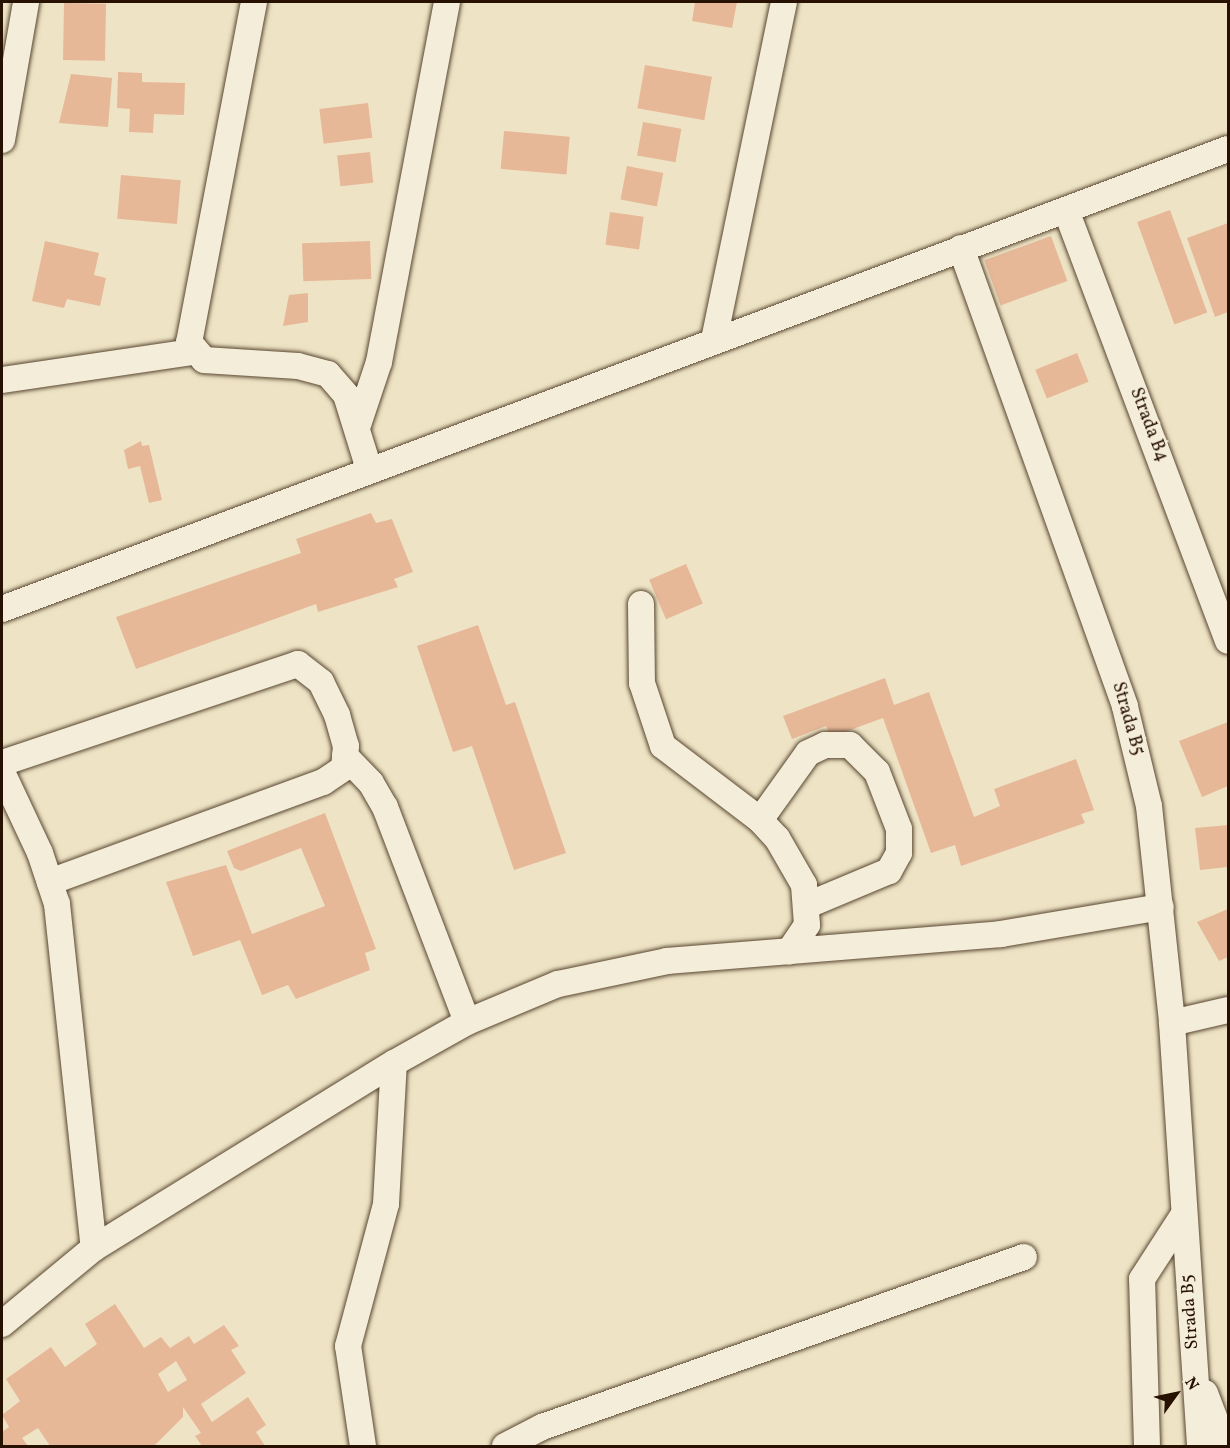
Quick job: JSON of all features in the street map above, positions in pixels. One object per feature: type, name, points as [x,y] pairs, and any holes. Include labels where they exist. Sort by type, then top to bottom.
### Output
[{"type":"street","points":[[2,140],[26,2]]},
{"type":"street","points":[[254,2],[189,342],[192,352],[204,360],[298,366],[327,374],[346,395],[358,425],[369,469]]},
{"type":"street","points":[[358,425],[379,362],[447,2]]},
{"type":"street","points":[[714,340],[784,2]]},
{"type":"street","points":[[2,609],[369,469],[1228,149]]},
{"type":"street","name":"Strada B4","points":[[1066,210],[1228,640]]},
{"type":"street","name":"Strada B5","points":[[961,249],[1125,707],[1149,806],[1172,1023],[1200,1446]]},
{"type":"street","points":[[2,380],[192,352]]},
{"type":"street","points":[[640,604],[644,694],[663,746],[760,820],[791,861],[808,905],[807,925],[789,952]]},
{"type":"street","points":[[2,763],[298,664],[321,682],[333,707],[345,756],[344,768],[323,782],[50,882]]},
{"type":"street","points":[[760,820],[808,753],[825,745],[850,745],[878,772],[899,829],[899,853],[889,871],[808,905]]},
{"type":"street","points":[[345,756],[371,783],[385,807],[467,1022]]},
{"type":"street","points":[[2,772],[50,882],[64,946],[94,1248]]},
{"type":"street","points":[[2,1324],[94,1248],[394,1063],[467,1022],[598,973],[667,961],[1001,934],[1161,907]]},
{"type":"street","points":[[1172,1023],[1228,1010]]},
{"type":"street","points":[[363,1446],[348,1346],[386,1204],[394,1063]]},
{"type":"street","points":[[1147,1446],[1142,1279],[1184,1214]]},
{"type":"street","points":[[505,1446],[542,1427],[1024,1257]]},
{"type":"street","points":[[1196,1370],[1225,1446]]},
{"type":"building","points":[[695,2],[737,2],[732,28],[692,21]]},
{"type":"building","points":[[64,3],[106,4],[105,61],[63,60]]},
{"type":"building","points":[[645,65],[712,77],[704,120],[637,108]]},
{"type":"building","points":[[118,72],[142,73],[142,82],[185,83],[184,115],[154,114],[153,133],[129,132],[130,109],[117,108]]},
{"type":"building","points":[[71,74],[112,78],[108,127],[59,123]]},
{"type":"building","points":[[368,103],[372,138],[324,144],[319,109]]},
{"type":"building","points":[[643,122],[681,129],[676,162],[637,155]]},
{"type":"building","points":[[504,131],[570,137],[566,175],[501,169]]},
{"type":"building","points":[[370,152],[373,183],[340,186],[337,155]]},
{"type":"building","points":[[627,166],[663,173],[657,206],[621,199]]},
{"type":"building","points":[[121,175],[181,180],[177,224],[117,219]]},
{"type":"building","points":[[1170,210],[1207,312],[1174,324],[1137,222]]},
{"type":"building","points":[[610,212],[644,217],[639,249],[605,245]]},
{"type":"building","points":[[1228,223],[1228,312],[1215,317],[1187,238]]},
{"type":"building","points":[[1051,236],[1067,281],[1001,305],[984,260]]},
{"type":"building","points":[[45,241],[99,253],[94,275],[106,278],[100,306],[67,299],[64,308],[32,301]]},
{"type":"building","points":[[370,241],[371,279],[303,281],[302,243]]},
{"type":"building","points":[[308,293],[308,322],[283,326],[289,295]]},
{"type":"building","points":[[1077,353],[1089,382],[1047,399],[1035,370]]},
{"type":"building","points":[[141,441],[142,446],[149,445],[162,500],[149,503],[140,466],[128,469],[124,450]]},
{"type":"building","points":[[371,513],[376,523],[392,519],[413,572],[394,579],[398,587],[318,612],[316,604],[136,669],[116,617],[301,553],[296,539]]},
{"type":"building","points":[[686,564],[703,604],[666,619],[649,580]]},
{"type":"building","points":[[478,625],[506,705],[515,702],[566,853],[514,870],[472,746],[453,752],[417,646]]},
{"type":"building","points":[[885,678],[894,705],[929,692],[974,817],[1000,806],[994,789],[1076,759],[1094,810],[1081,814],[1085,823],[961,866],[955,845],[931,853],[883,718],[831,737],[826,726],[792,739],[783,716]]},
{"type":"building","points":[[1228,722],[1228,786],[1202,797],[1179,741]]},
{"type":"building","points":[[325,813],[376,949],[365,953],[370,970],[296,999],[288,985],[262,995],[240,940],[193,956],[166,882],[226,865],[252,934],[325,906],[301,848],[241,871],[234,868],[227,851]]},
{"type":"building","points":[[1228,825],[1228,867],[1200,870],[1195,828]]},
{"type":"building","points":[[1228,909],[1228,957],[1219,961],[1197,922]]},
{"type":"building","points":[[115,1304],[144,1348],[161,1337],[170,1348],[189,1336],[194,1344],[224,1325],[239,1346],[231,1350],[246,1373],[201,1404],[212,1422],[248,1397],[266,1425],[256,1432],[265,1446],[202,1446],[195,1436],[201,1433],[183,1407],[183,1417],[154,1446],[50,1446],[38,1428],[22,1438],[28,1446],[2,1446],[2,1432],[9,1427],[2,1415],[20,1401],[6,1379],[51,1347],[65,1367],[97,1344],[85,1324]],"holes":[[[176,1361],[187,1380],[168,1392],[158,1374]]]}]
